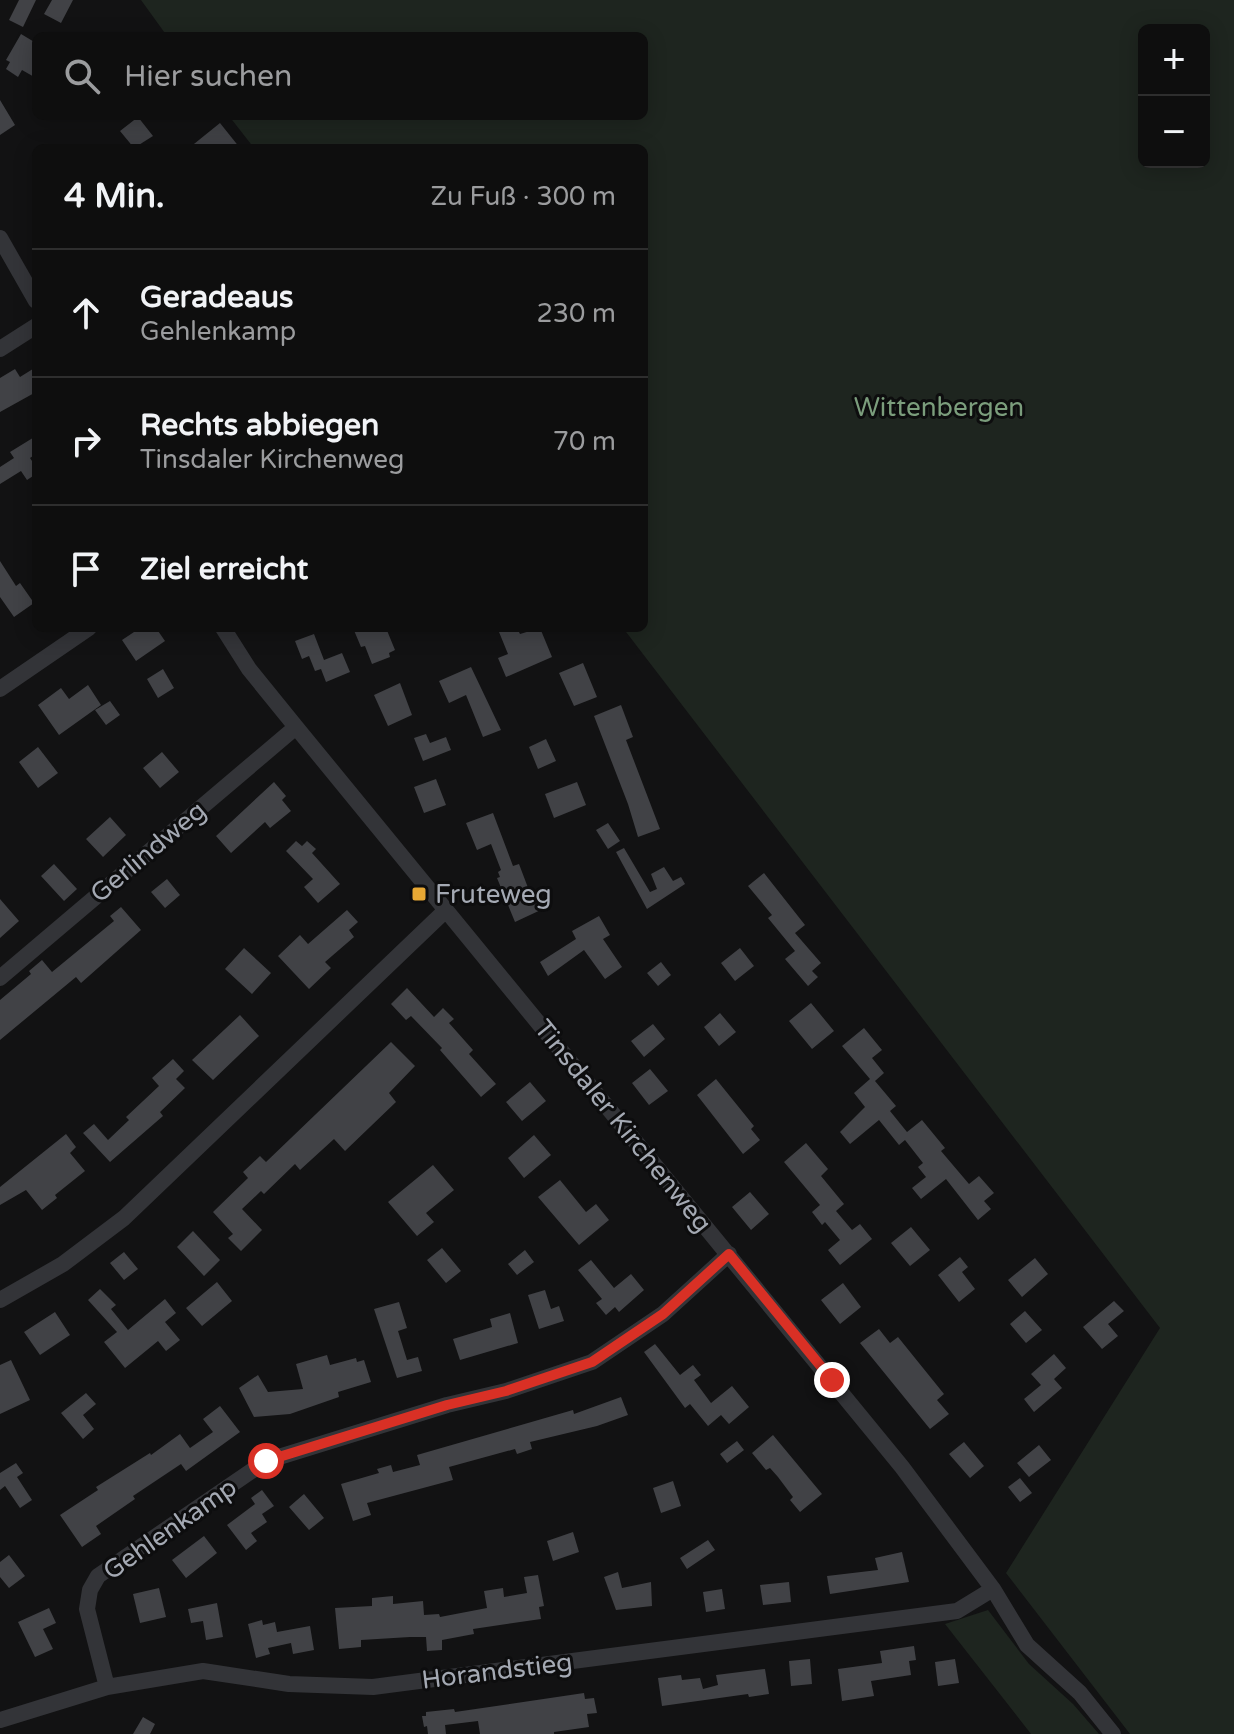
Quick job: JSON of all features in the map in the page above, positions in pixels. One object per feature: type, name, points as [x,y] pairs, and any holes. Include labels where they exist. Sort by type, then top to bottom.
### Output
[{"type":"street","points":[[0,238],[32,294]]},
{"type":"street","points":[[0,349],[32,329]]},
{"type":"street","points":[[0,689],[83,632]]},
{"type":"street","name":"Tinsdaler Kirchenweg","points":[[226,632],[249,669],[902,1467],[993,1589],[1027,1645],[1080,1693],[1113,1734]]},
{"type":"street","name":"Gerlindweg","points":[[0,978],[296,727]]},
{"type":"street","points":[[0,1300],[63,1264],[124,1218],[446,910]]},
{"type":"street","name":"Gehlenkamp","points":[[107,1687],[87,1609],[90,1590],[98,1576],[266,1461],[447,1405],[506,1391],[592,1362],[663,1314],[729,1254]]},
{"type":"street","name":"Horandstieg","points":[[0,1720],[107,1687],[203,1671],[289,1684],[373,1687],[957,1611],[993,1589]]},
{"type":"green space","name":"Wittenbergen","points":[[141,0],[1234,0],[1234,1734],[1130,1734],[1006,1573],[1160,1328],[626,632],[648,632],[648,144],[251,144],[232,120],[648,120],[648,32],[164,32]]},
{"type":"green space","points":[[988,1610],[1029,1664],[1073,1704],[1099,1734],[1031,1734],[945,1624]]},
{"type":"building","points":[[19,0],[36,0],[23,27],[9,20]]},
{"type":"building","points":[[52,0],[73,0],[61,23],[44,14]]},
{"type":"building","points":[[21,34],[32,41],[32,76],[22,70],[18,77],[6,69],[10,62],[6,60]]},
{"type":"building","points":[[0,100],[15,125],[0,135]]},
{"type":"building","points":[[134,120],[140,120],[153,136],[140,144],[131,144],[120,131]]},
{"type":"building","points":[[220,123],[237,144],[194,144]]},
{"type":"building","points":[[15,369],[20,377],[32,370],[32,394],[0,412],[0,378]]},
{"type":"building","points":[[32,438],[32,477],[27,480],[21,471],[0,484],[0,467],[14,458],[10,452]]},
{"type":"building","points":[[0,561],[16,586],[20,583],[32,604],[14,617],[0,597]]},
{"type":"building","points":[[134,632],[159,632],[165,641],[136,661],[122,640]]},
{"type":"building","points":[[355,632],[388,632],[395,650],[389,653],[390,657],[372,664],[365,646],[361,647]]},
{"type":"building","points":[[499,632],[542,632],[552,657],[506,677],[498,658],[508,654]]},
{"type":"building","points":[[314,634],[324,660],[342,653],[350,672],[326,682],[321,669],[315,671],[309,656],[302,659],[295,641]]},
{"type":"building","points":[[583,663],[597,697],[574,706],[559,673]]},
{"type":"building","points":[[471,667],[501,730],[483,737],[466,695],[449,703],[439,681]]},
{"type":"building","points":[[163,669],[174,688],[158,698],[147,679]]},
{"type":"building","points":[[400,683],[412,715],[388,726],[374,695]]},
{"type":"building","points":[[88,685],[101,705],[59,735],[38,705],[61,688],[69,699]]},
{"type":"building","points":[[110,701],[120,715],[106,725],[95,710]]},
{"type":"building","points":[[621,705],[633,737],[626,740],[660,829],[638,837],[594,716]]},
{"type":"building","points":[[426,734],[430,743],[446,737],[451,750],[423,761],[414,738]]},
{"type":"building","points":[[546,739],[556,761],[538,769],[529,747]]},
{"type":"building","points":[[38,747],[58,773],[38,788],[19,762]]},
{"type":"building","points":[[162,752],[179,772],[160,788],[143,768]]},
{"type":"building","points":[[436,779],[446,805],[424,813],[414,787]]},
{"type":"building","points":[[274,782],[286,796],[282,800],[291,811],[270,828],[265,822],[231,853],[216,836]]},
{"type":"building","points":[[577,782],[586,805],[554,818],[545,794]]},
{"type":"building","points":[[493,813],[513,866],[519,864],[530,893],[537,890],[545,908],[515,922],[497,878],[501,870],[491,844],[477,850],[466,823]]},
{"type":"building","points":[[110,817],[126,835],[103,857],[86,839]]},
{"type":"building","points":[[608,823],[620,841],[608,849],[596,830]]},
{"type":"building","points":[[296,841],[302,846],[307,841],[316,849],[312,853],[340,884],[318,903],[304,887],[313,879],[286,851]]},
{"type":"building","points":[[624,848],[650,892],[657,889],[651,874],[664,867],[673,881],[681,877],[685,884],[647,909],[616,852]]},
{"type":"building","points":[[54,864],[77,889],[64,901],[41,876]]},
{"type":"building","points":[[764,873],[805,925],[795,933],[821,963],[812,971],[818,977],[808,986],[785,959],[795,951],[768,918],[772,915],[748,886]]},
{"type":"building","points":[[167,879],[180,895],[165,908],[151,892]]},
{"type":"building","points":[[0,899],[19,921],[0,938]]},
{"type":"building","points":[[121,907],[141,930],[81,983],[76,977],[0,1040],[0,1000],[31,974],[29,971],[42,960],[52,972],[114,921],[110,916]]},
{"type":"building","points":[[347,910],[358,922],[349,930],[354,937],[325,962],[331,968],[309,989],[278,956],[300,935],[308,944]]},
{"type":"building","points":[[599,916],[610,935],[603,939],[622,967],[605,979],[584,950],[548,976],[540,962],[576,939],[572,931]]},
{"type":"building","points":[[244,948],[271,973],[252,994],[225,969]]},
{"type":"building","points":[[740,948],[754,966],[735,981],[721,963]]},
{"type":"building","points":[[661,962],[671,975],[658,986],[647,973]]},
{"type":"building","points":[[407,988],[434,1017],[443,1008],[454,1019],[449,1023],[473,1050],[469,1054],[496,1084],[481,1097],[440,1050],[442,1048],[411,1016],[406,1020],[391,1004]]},
{"type":"building","points":[[811,1003],[834,1031],[812,1049],[789,1021]]},
{"type":"building","points":[[720,1013],[736,1032],[719,1046],[704,1027]]},
{"type":"building","points":[[240,1015],[259,1036],[213,1080],[192,1060]]},
{"type":"building","points":[[653,1024],[665,1039],[644,1057],[631,1041]]},
{"type":"building","points":[[864,1028],[882,1050],[872,1058],[884,1073],[875,1081],[896,1106],[890,1111],[907,1132],[922,1120],[945,1148],[941,1151],[969,1184],[979,1176],[994,1193],[984,1201],[991,1209],[978,1220],[946,1179],[921,1199],[912,1188],[926,1177],[918,1167],[923,1163],[905,1140],[899,1145],[879,1120],[850,1144],[840,1132],[865,1107],[854,1093],[870,1079],[842,1046]]},
{"type":"building","points":[[391,1042],[415,1066],[389,1093],[396,1102],[345,1151],[334,1139],[300,1170],[295,1164],[264,1194],[261,1191],[242,1209],[262,1230],[241,1251],[228,1238],[233,1234],[213,1212],[248,1178],[243,1172],[260,1156],[266,1162]]},
{"type":"building","points":[[173,1059],[184,1071],[176,1079],[185,1088],[160,1112],[163,1116],[110,1162],[83,1133],[94,1124],[108,1140],[129,1120],[126,1117],[159,1086],[152,1078]]},
{"type":"building","points":[[650,1069],[668,1091],[649,1105],[632,1083]]},
{"type":"building","points":[[716,1079],[754,1126],[751,1129],[760,1140],[743,1154],[697,1095]]},
{"type":"building","points":[[530,1082],[546,1101],[522,1121],[506,1102]]},
{"type":"building","points":[[66,1134],[76,1147],[70,1153],[85,1171],[42,1210],[26,1190],[0,1205],[0,1187]]},
{"type":"building","points":[[534,1135],[551,1155],[524,1178],[508,1158]]},
{"type":"building","points":[[806,1143],[828,1169],[821,1176],[844,1204],[836,1211],[852,1230],[860,1224],[872,1239],[840,1265],[828,1250],[840,1240],[812,1212],[820,1205],[784,1162]]},
{"type":"building","points":[[433,1165],[454,1190],[426,1213],[434,1222],[417,1236],[388,1202]]},
{"type":"building","points":[[560,1180],[586,1212],[596,1204],[609,1220],[579,1245],[538,1197]]},
{"type":"building","points":[[750,1192],[769,1214],[751,1230],[732,1207]]},
{"type":"building","points":[[911,1227],[930,1250],[910,1266],[891,1243]]},
{"type":"building","points":[[193,1231],[220,1260],[204,1276],[177,1247]]},
{"type":"building","points":[[442,1248],[461,1271],[446,1283],[427,1260]]},
{"type":"building","points":[[525,1250],[534,1262],[517,1275],[508,1264]]},
{"type":"building","points":[[124,1252],[138,1269],[124,1280],[110,1263]]},
{"type":"building","points":[[960,1257],[968,1267],[962,1272],[975,1289],[959,1302],[938,1275]]},
{"type":"building","points":[[1035,1258],[1048,1274],[1022,1297],[1008,1280]]},
{"type":"building","points":[[591,1260],[614,1288],[631,1274],[644,1290],[619,1312],[615,1307],[606,1315],[596,1303],[602,1299],[578,1270]]},
{"type":"building","points":[[217,1282],[232,1301],[202,1326],[186,1308]]},
{"type":"building","points":[[843,1283],[861,1307],[840,1324],[821,1300]]},
{"type":"building","points":[[100,1289],[116,1305],[111,1309],[128,1330],[165,1299],[176,1313],[165,1322],[180,1340],[166,1351],[158,1341],[125,1368],[104,1342],[117,1332],[88,1300]]},
{"type":"building","points":[[545,1290],[551,1309],[559,1306],[564,1321],[539,1329],[528,1295]]},
{"type":"building","points":[[1114,1301],[1124,1311],[1108,1324],[1118,1336],[1102,1349],[1083,1327]]},
{"type":"building","points":[[399,1302],[407,1328],[398,1331],[407,1360],[418,1357],[422,1371],[397,1378],[374,1309]]},
{"type":"building","points":[[1025,1311],[1042,1330],[1026,1343],[1010,1324]]},
{"type":"building","points":[[55,1312],[70,1335],[40,1355],[24,1332]]},
{"type":"building","points":[[510,1313],[518,1343],[460,1360],[453,1339],[492,1327],[490,1319]]},
{"type":"building","points":[[879,1329],[890,1343],[898,1337],[944,1394],[937,1400],[949,1414],[930,1429],[860,1343]]},
{"type":"building","points":[[655,1344],[680,1375],[693,1365],[701,1375],[694,1380],[711,1403],[732,1386],[749,1407],[729,1424],[721,1415],[708,1426],[690,1404],[685,1408],[644,1352]]},
{"type":"building","points":[[1054,1354],[1066,1368],[1054,1379],[1062,1388],[1034,1412],[1024,1399],[1041,1385],[1031,1374]]},
{"type":"building","points":[[327,1355],[330,1365],[356,1358],[357,1362],[364,1360],[371,1382],[338,1392],[339,1397],[290,1414],[254,1417],[239,1388],[258,1375],[268,1392],[303,1389],[296,1364]]},
{"type":"building","points":[[11,1360],[30,1400],[0,1414],[0,1365]]},
{"type":"building","points":[[86,1393],[96,1404],[83,1415],[94,1429],[83,1439],[61,1413]]},
{"type":"building","points":[[621,1397],[628,1415],[530,1442],[532,1449],[517,1454],[515,1449],[449,1467],[453,1480],[367,1503],[371,1515],[353,1521],[341,1484],[379,1473],[377,1469],[391,1465],[393,1472],[420,1465],[417,1455],[573,1410],[574,1414]]},
{"type":"building","points":[[220,1406],[240,1432],[186,1471],[181,1464],[133,1496],[135,1499],[96,1526],[101,1534],[82,1547],[60,1515],[98,1490],[96,1487],[180,1434],[190,1448],[213,1432],[203,1419]]},
{"type":"building","points":[[773,1435],[822,1494],[800,1512],[778,1477],[770,1468],[766,1470],[752,1453]]},
{"type":"building","points":[[737,1441],[744,1450],[727,1463],[720,1454]]},
{"type":"building","points":[[964,1442],[984,1466],[970,1478],[949,1454]]},
{"type":"building","points":[[1039,1445],[1051,1460],[1029,1477],[1017,1463]]},
{"type":"building","points":[[16,1463],[23,1473],[17,1477],[32,1500],[20,1508],[5,1486],[0,1490],[0,1473]]},
{"type":"building","points":[[1020,1478],[1032,1493],[1020,1502],[1008,1487]]},
{"type":"building","points":[[673,1481],[681,1506],[661,1513],[653,1488]]},
{"type":"building","points":[[262,1490],[274,1506],[262,1514],[267,1522],[251,1533],[257,1541],[246,1550],[227,1525],[255,1504],[251,1498]]},
{"type":"building","points":[[304,1494],[324,1518],[309,1530],[289,1507]]},
{"type":"building","points":[[573,1532],[579,1552],[553,1561],[547,1541]]},
{"type":"building","points":[[204,1536],[217,1553],[186,1578],[172,1560]]},
{"type":"building","points":[[708,1540],[715,1550],[687,1569],[680,1558]]},
{"type":"building","points":[[902,1552],[909,1582],[830,1594],[827,1576],[878,1570],[875,1558]]},
{"type":"building","points":[[9,1555],[25,1576],[9,1588],[0,1577],[0,1562]]},
{"type":"building","points":[[618,1572],[622,1588],[651,1582],[652,1606],[616,1610],[604,1577]]},
{"type":"building","points":[[538,1575],[544,1606],[539,1607],[541,1619],[473,1629],[474,1634],[442,1640],[442,1650],[427,1651],[426,1637],[361,1640],[361,1647],[339,1649],[335,1608],[372,1606],[372,1598],[393,1596],[393,1604],[423,1601],[424,1615],[439,1614],[440,1617],[487,1608],[484,1591],[503,1588],[504,1597],[527,1593],[524,1577]]},
{"type":"building","points":[[789,1582],[791,1602],[763,1605],[760,1585]]},
{"type":"building","points":[[159,1588],[166,1617],[140,1623],[133,1594]]},
{"type":"building","points":[[722,1589],[725,1609],[706,1612],[703,1592]]},
{"type":"building","points":[[217,1603],[223,1637],[206,1640],[203,1621],[191,1623],[188,1609]]},
{"type":"building","points":[[49,1608],[56,1623],[43,1629],[53,1649],[35,1657],[18,1622]]},
{"type":"building","points":[[262,1620],[263,1625],[275,1622],[277,1632],[310,1626],[314,1650],[293,1654],[291,1643],[268,1648],[270,1654],[256,1658],[248,1624]]},
{"type":"building","points":[[914,1646],[916,1660],[909,1661],[911,1675],[871,1681],[874,1696],[842,1701],[838,1669],[882,1663],[880,1651]]},
{"type":"building","points":[[810,1659],[812,1684],[791,1686],[789,1661]]},
{"type":"building","points":[[955,1659],[959,1683],[938,1686],[935,1662]]},
{"type":"building","points":[[765,1669],[769,1694],[662,1706],[658,1678],[681,1675],[682,1680],[700,1678],[703,1689],[718,1685],[716,1675]]},
{"type":"building","points":[[584,1693],[585,1699],[594,1698],[597,1713],[587,1714],[589,1727],[554,1734],[480,1734],[478,1721],[445,1725],[446,1734],[428,1734],[422,1716],[426,1716],[426,1712],[454,1709],[455,1712]]},
{"type":"building","points":[[143,1717],[155,1724],[150,1734],[133,1734]]},
{"type":"place","name":"Fruteweg","points":[[419,894]]},
{"type":"route","points":[[266,1461],[447,1405],[506,1391],[592,1362],[663,1314],[729,1254],[832,1380]]}]
